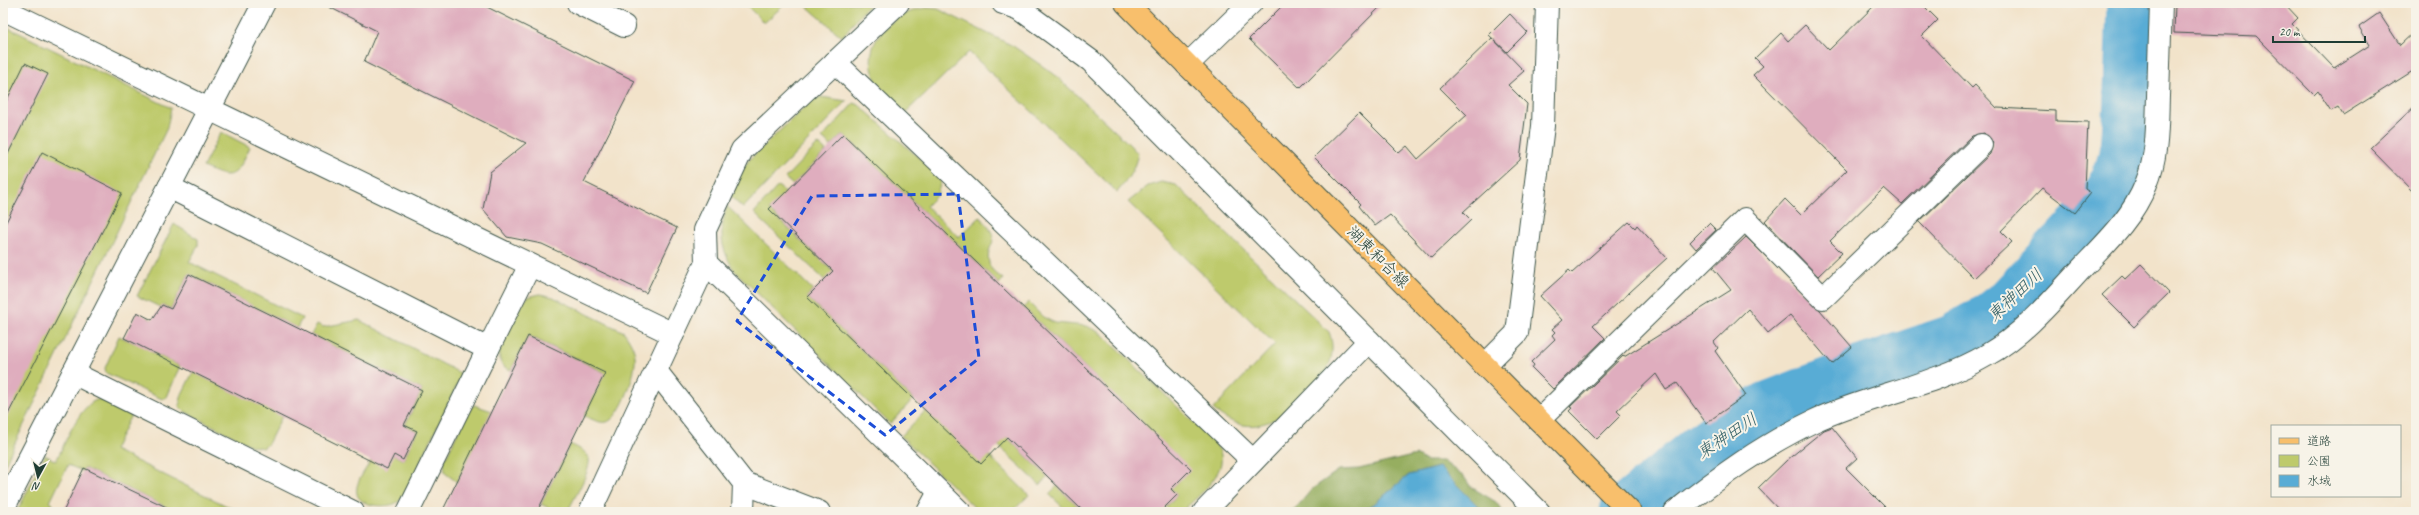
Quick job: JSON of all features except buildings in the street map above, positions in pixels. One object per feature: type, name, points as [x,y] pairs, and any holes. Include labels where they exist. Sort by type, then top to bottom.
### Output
[{"type":"main road","name":"湖東和合線","points":[[1126,3],[1624,505]]},
{"type":"street","points":[[3,509],[264,3]]},
{"type":"street","points":[[578,3],[624,26]]},
{"type":"street","points":[[590,512],[706,263],[705,230],[742,150],[898,3]]},
{"type":"street","points":[[1003,3],[1020,9],[1091,61],[1539,512]]},
{"type":"street","points":[[1187,65],[1251,3]]},
{"type":"street","points":[[1485,365],[1517,334],[1543,126],[1547,3]]},
{"type":"street","points":[[1675,512],[1721,476],[1783,436],[1862,402],[1964,367],[1988,355],[2020,332],[2051,301],[2114,235],[2133,211],[2147,183],[2155,154],[2161,3]]},
{"type":"street","points":[[3,10],[210,108],[673,334]]},
{"type":"street","points":[[836,62],[1253,461]]},
{"type":"street","points":[[1539,420],[1745,219],[1823,298],[1981,145]]},
{"type":"street","points":[[169,188],[488,348]]},
{"type":"street","points":[[706,263],[960,512]]},
{"type":"street","points":[[408,512],[530,265]]},
{"type":"street","points":[[1204,512],[1369,341]]},
{"type":"street","points":[[656,371],[744,483],[819,512]]},
{"type":"street","points":[[74,373],[353,512]]},
{"type":"street","points":[[744,483],[744,512]]},
{"type":"street","points":[[928,512],[939,492]]},
{"type":"highlighted area","points":[[958,194],[979,358],[885,435],[737,321],[812,196]]},
{"type":"green space","points":[[744,3],[786,3],[764,23]]},
{"type":"green space","points":[[803,3],[870,3],[842,37]]},
{"type":"green space","points":[[927,8],[938,9],[1013,46],[1054,74],[1130,145],[1138,154],[1135,165],[1117,192],[969,52],[905,113],[886,94],[875,78],[871,60],[873,48],[885,28],[894,21],[904,14]]},
{"type":"green space","points":[[3,25],[171,108],[167,128],[3,468]]},
{"type":"green space","points":[[821,97],[847,101],[743,208],[731,197],[740,172],[750,159],[812,100]]},
{"type":"green space","points":[[854,103],[859,105],[935,172],[941,181],[937,195],[926,206],[959,237],[980,217],[988,226],[993,238],[988,256],[989,263],[993,270],[1003,279],[999,284],[843,134],[831,146],[822,138]]},
{"type":"green space","points":[[221,132],[250,147],[241,164],[233,174],[222,174],[203,167]]},
{"type":"green space","points":[[818,144],[826,151],[793,185],[785,178]]},
{"type":"green space","points":[[1161,182],[1176,185],[1329,332],[1332,341],[1332,352],[1326,371],[1297,401],[1272,421],[1251,426],[1239,424],[1222,416],[1213,409],[1275,344],[1128,202],[1148,186]]},
{"type":"green space","points":[[778,186],[786,193],[769,210],[936,370],[930,380],[754,213]]},
{"type":"green space","points":[[727,206],[813,290],[807,297],[913,399],[890,424],[733,269],[725,253],[722,239],[724,215]]},
{"type":"green space","points":[[174,224],[198,239],[198,246],[189,262],[302,318],[297,328],[189,274],[171,309],[162,305],[160,307],[137,296]]},
{"type":"green space","points":[[540,294],[553,297],[624,332],[631,343],[634,349],[635,363],[631,382],[618,412],[607,422],[598,422],[584,416],[604,372],[529,336],[511,370],[505,367],[501,362],[499,353],[521,304],[528,297]]},
{"type":"green space","points":[[1028,302],[1043,317],[1055,323],[1087,326],[1102,334],[1216,444],[1221,455],[1221,463],[1214,479],[1181,512],[1171,512],[1166,507],[1177,495],[1171,489],[1190,469],[1024,308]]},
{"type":"green space","points":[[148,317],[153,321],[158,335],[150,351],[180,366],[167,397],[162,399],[106,373],[105,368],[119,336],[135,343]]},
{"type":"green space","points":[[359,320],[462,374],[405,495],[397,502],[387,506],[363,502],[357,494],[357,486],[371,461],[394,455],[403,460],[417,431],[405,425],[422,390],[311,335],[317,324],[323,327]]},
{"type":"green space","points":[[193,372],[282,416],[268,444],[263,448],[252,446],[184,411],[179,406],[182,394]]},
{"type":"green space","points":[[954,386],[1048,477],[1040,485],[946,396]]},
{"type":"green space","points":[[100,399],[132,413],[114,450],[239,512],[177,512],[84,468],[82,471],[68,465],[50,502],[53,504],[49,512],[17,512],[45,455],[56,461],[80,415],[93,402]]},
{"type":"green space","points":[[934,402],[1029,495],[1012,512],[979,512],[901,436]]},
{"type":"green space","points":[[474,405],[492,411],[457,482],[445,473],[444,461],[470,408]]},
{"type":"green space","points":[[570,444],[586,454],[589,461],[586,474],[570,507],[563,511],[559,511],[541,504]]},
{"type":"green space","points":[[1416,455],[1425,461],[1443,461],[1464,477],[1471,487],[1496,502],[1503,512],[1484,512],[1439,467],[1409,475],[1375,503],[1359,512],[1288,512],[1296,508],[1312,489],[1339,470],[1359,469]]},
{"type":"green space","points":[[1057,486],[1084,512],[1068,512],[1049,494]]},
{"type":"water","points":[[1439,467],[1484,512],[1359,512],[1375,503],[1409,475]]},
{"type":"waterway","name":"東神田川","points":[[1627,512],[1702,450],[1734,428],[1768,409],[1853,376],[1953,342],[1993,318],[2011,304],[2093,217],[2109,196],[2121,173],[2128,149],[2134,3]]}]
